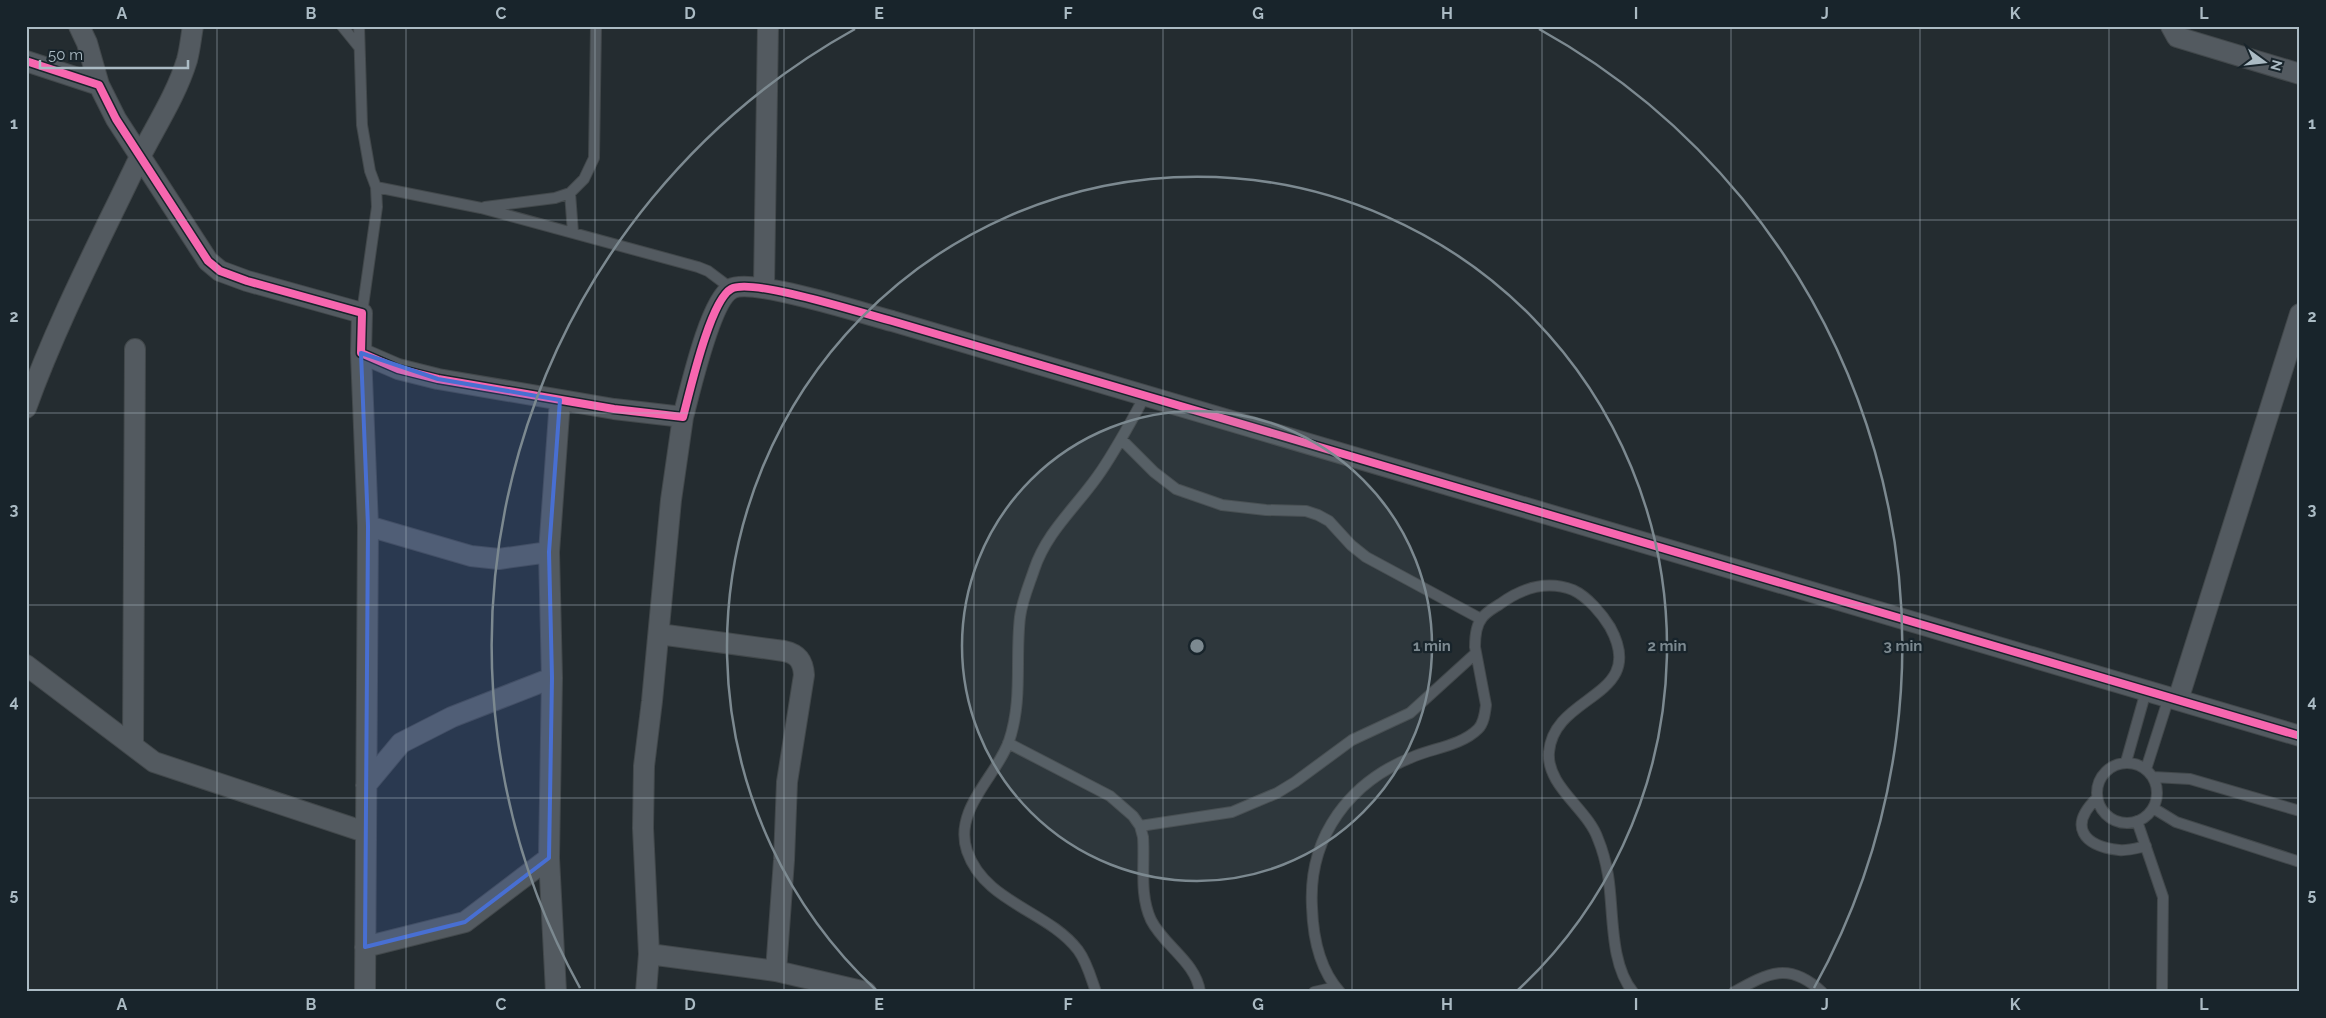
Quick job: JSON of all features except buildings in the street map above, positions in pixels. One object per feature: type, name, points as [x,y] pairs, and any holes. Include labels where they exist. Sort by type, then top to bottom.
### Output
[{"type":"street","points":[[79,26],[87,44],[98,85],[116,119],[208,261],[220,271],[247,281],[362,313],[361,353],[368,526],[365,992]]},
{"type":"street","points":[[26,408],[66,308],[180,77],[187,60],[193,26]]},
{"type":"street","points":[[764,287],[768,26]]},
{"type":"street","points":[[2171,26],[2177,37],[2300,74]]},
{"type":"street","points":[[26,61],[98,85]]},
{"type":"street","points":[[646,992],[649,954],[643,828],[644,766],[659,634],[671,500],[684,416],[715,309],[732,288],[741,286],[764,287],[892,321],[2300,736]]},
{"type":"street","points":[[2173,698],[2300,314]]},
{"type":"street","points":[[133,746],[135,349]]},
{"type":"street","points":[[361,353],[398,369],[438,379],[560,400],[684,416]]},
{"type":"street","points":[[556,992],[549,858],[552,678],[549,552],[560,400]]},
{"type":"street","points":[[368,526],[471,556],[499,559],[549,552]]},
{"type":"street","points":[[659,634],[784,651],[797,656],[804,667],[787,782],[784,860],[776,971]]},
{"type":"street","points":[[26,666],[154,762],[365,832]]},
{"type":"street","points":[[366,785],[401,743],[452,716],[552,678]]},
{"type":"street","points":[[365,947],[465,922],[549,858]]},
{"type":"street","points":[[649,954],[776,971],[866,992]]},
{"type":"lane","points":[[342,26],[359,47]]},
{"type":"lane","points":[[359,26],[362,125],[370,170],[376,187],[377,207],[362,313]]},
{"type":"lane","points":[[481,208],[554,198],[570,193],[584,180],[594,158],[596,26]]},
{"type":"lane","points":[[376,187],[481,208],[698,267],[708,271],[732,288]]},
{"type":"lane","points":[[570,193],[573,233]]},
{"type":"lane","points":[[1096,992],[1078,951],[1057,931],[992,888],[979,872],[966,849],[965,833],[974,802],[1008,743],[1016,716],[1020,615],[1040,551],[1052,532],[1098,476],[1145,396]]},
{"type":"lane","points":[[1121,439],[1154,472],[1176,489],[1222,505],[1266,510],[1306,511],[1318,515],[1328,521],[1351,546],[1366,557],[1481,618]]},
{"type":"lane","points":[[1314,992],[1338,989],[1322,962],[1312,917],[1311,890],[1316,863],[1324,838],[1337,814],[1346,802],[1374,777],[1395,764],[1464,738],[1479,728],[1486,705],[1476,653],[1475,637],[1481,618],[1508,598],[1541,585],[1561,586],[1578,592],[1604,618],[1617,641],[1621,662],[1617,673],[1568,717],[1554,736],[1549,758],[1559,783],[1597,836],[1608,876],[1617,958],[1624,977],[1633,992]]},
{"type":"lane","points":[[1140,826],[1232,812],[1277,793],[1352,740],[1410,713],[1476,653]]},
{"type":"lane","points":[[2126,762],[2146,691]]},
{"type":"lane","points":[[2173,698],[2150,773],[2157,787],[2157,798],[2153,808],[2146,816],[2137,821],[2127,823],[2112,819],[2100,808],[2096,798],[2097,788],[2104,774],[2116,764],[2126,762],[2137,764],[2150,773],[2190,779],[2300,811]]},
{"type":"lane","points":[[1008,743],[1110,796],[1122,805],[1140,826],[1144,850],[1144,881],[1147,910],[1160,932],[1198,980],[1200,992]]},
{"type":"lane","points":[[2096,798],[2087,808],[2081,820],[2082,833],[2090,841],[2118,850],[2146,846]]},
{"type":"lane","points":[[2153,808],[2176,822],[2300,862]]},
{"type":"lane","points":[[2137,821],[2163,897],[2162,992]]},
{"type":"lane","points":[[1734,992],[1765,975],[1776,972],[1804,978],[1822,992]]},
{"type":"highlighted area","points":[[361,353],[438,379],[560,400],[549,552],[552,678],[549,858],[465,922],[365,947],[368,526]]},
{"type":"cycle path","points":[[26,61],[99,85],[116,119],[208,261],[220,271],[247,281],[362,313],[361,353],[398,369],[438,379],[614,409],[683,417],[708,328],[723,297],[731,289],[743,287],[784,292],[892,321],[2300,736]]}]
